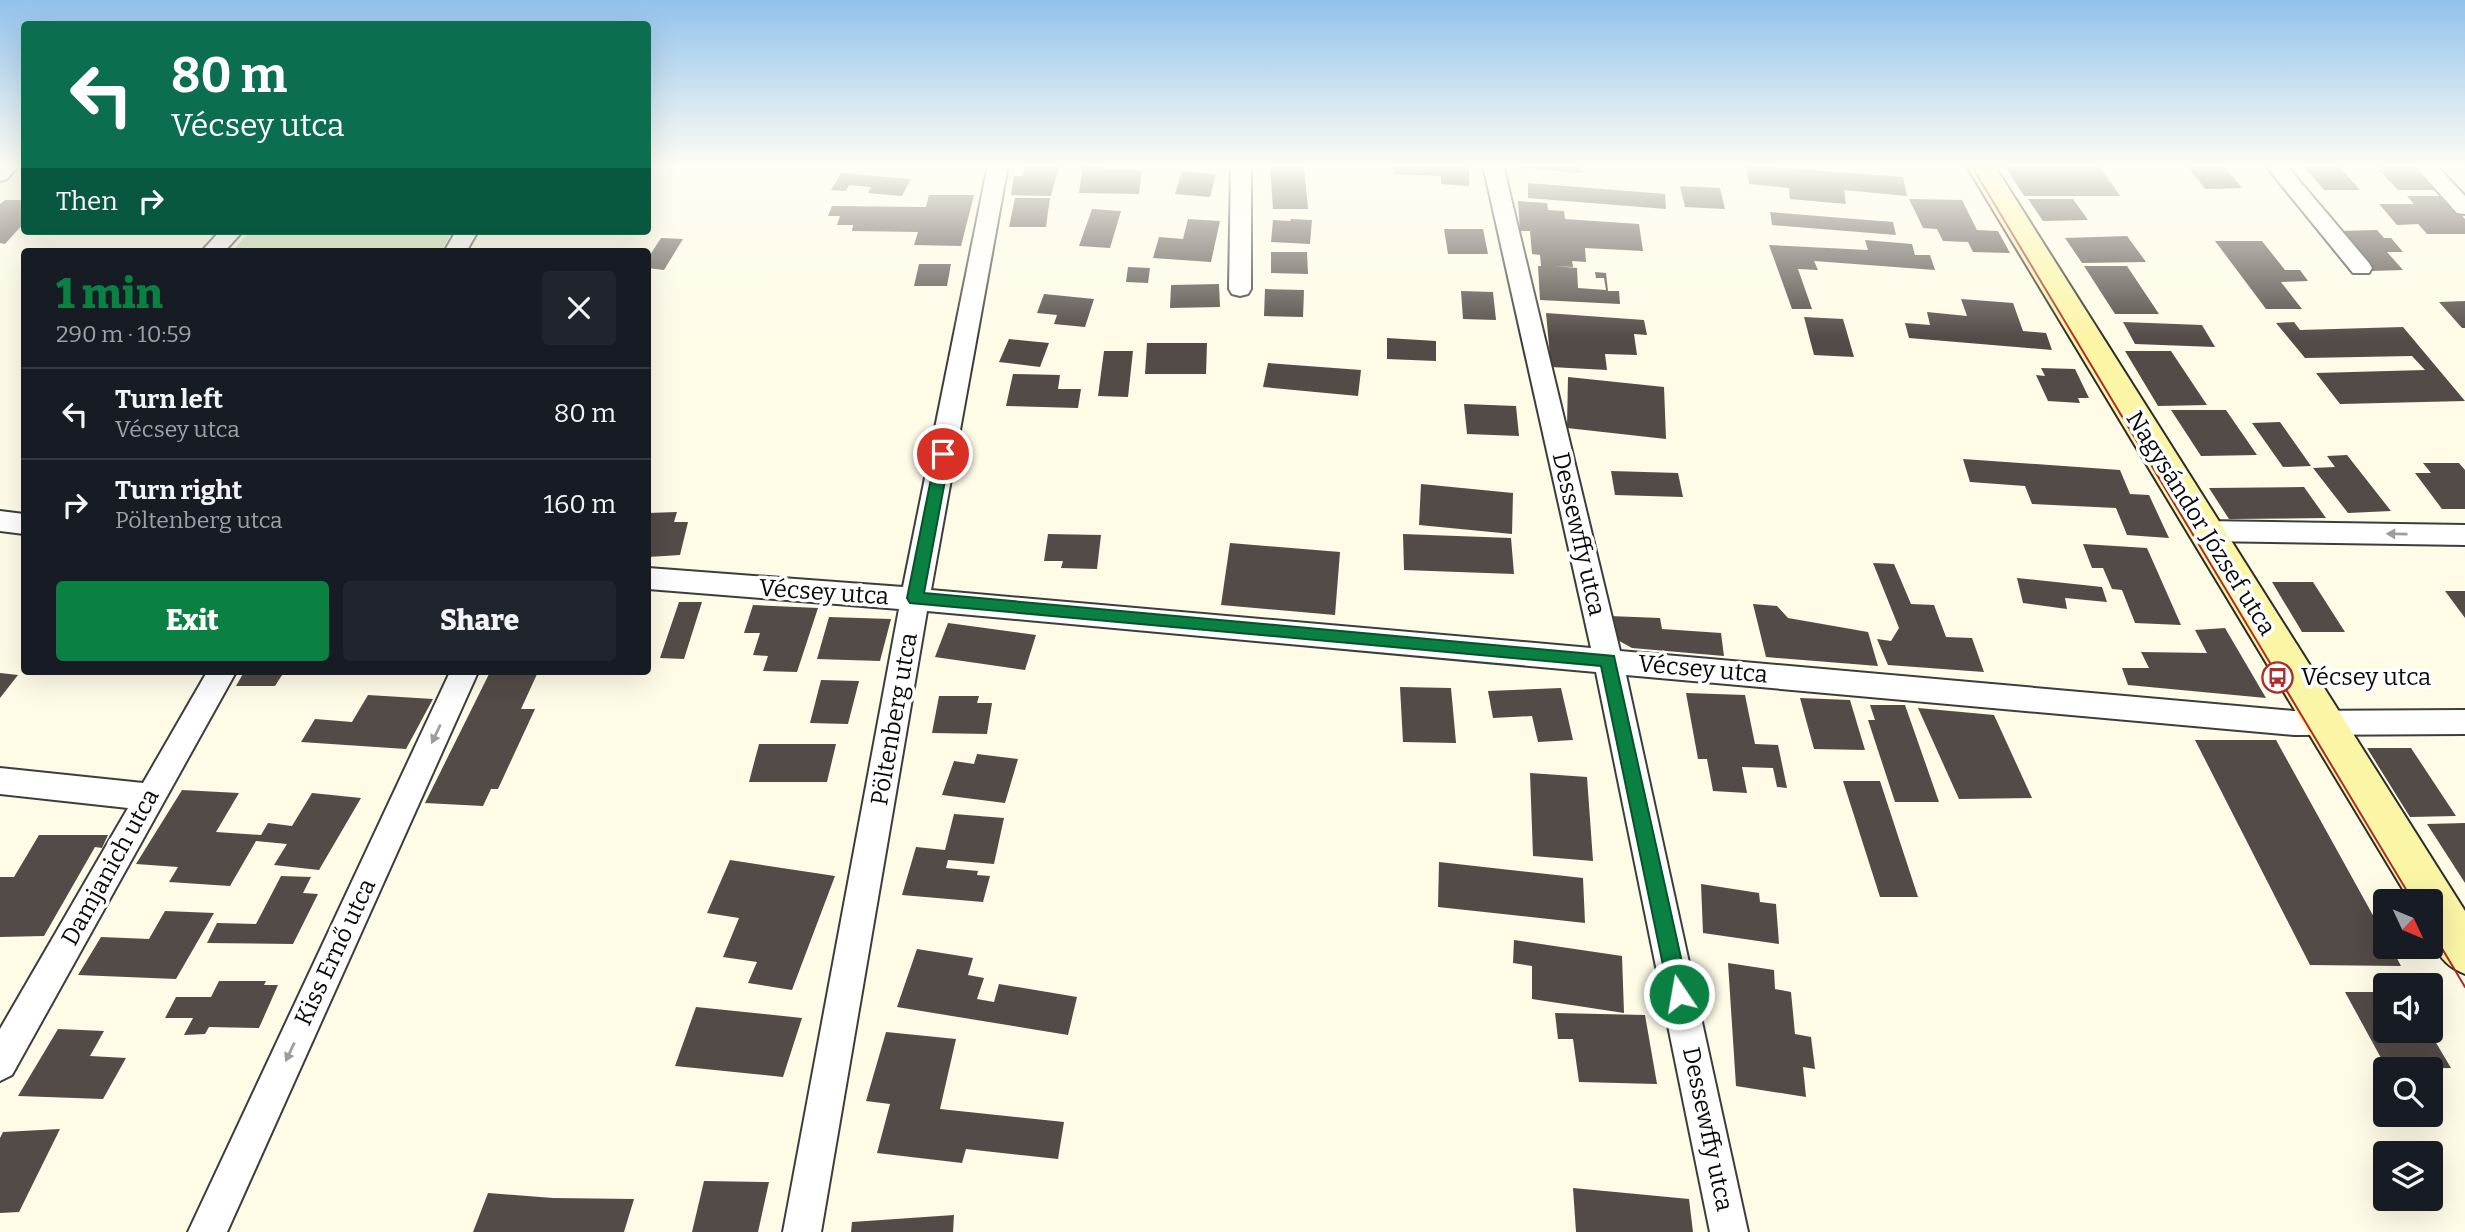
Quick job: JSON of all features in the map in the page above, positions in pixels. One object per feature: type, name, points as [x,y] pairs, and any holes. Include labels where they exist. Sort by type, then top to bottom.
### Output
[{"type":"street","name":"Pöltenberg utca","points":[[802,1232],[915,598],[987,222]]},
{"type":"street","points":[[1240,289],[1241,222]]},
{"type":"street","name":"Dessewffy utca","points":[[1506,222],[1608,660],[1730,1232]]},
{"type":"street","name":"Nagysándor József utca","points":[[2015,222],[2204,531],[2327,724],[2465,952]]},
{"type":"street","points":[[2323,222],[2361,268]]},
{"type":"street","points":[[216,248],[228,235]]},
{"type":"street","points":[[0,521],[21,524]]},
{"type":"street","points":[[2204,531],[2464,536]]},
{"type":"street","name":"Vécsey utca","points":[[651,578],[915,598],[2327,724],[2465,722]]},
{"type":"street","name":"Damjanich utca","points":[[0,1063],[220,675]]},
{"type":"street","name":"Kiss Ernő utca","points":[[207,1232],[463,675]]},
{"type":"street","points":[[0,781],[150,797]]},
{"type":"green space","points":[[247,235],[450,235],[443,248],[235,248]]},
{"type":"building","points":[[0,222],[21,222],[21,226],[5,244],[0,243]]},
{"type":"building","points":[[838,222],[967,222],[961,246],[914,245],[918,232],[852,231],[853,225],[837,225]]},
{"type":"building","points":[[1010,222],[1047,222],[1046,227],[1009,227]]},
{"type":"building","points":[[1087,222],[1118,222],[1110,248],[1079,246]]},
{"type":"building","points":[[1187,222],[1220,222],[1211,262],[1153,258],[1159,237],[1183,239]]},
{"type":"building","points":[[1273,222],[1312,222],[1310,244],[1271,242]]},
{"type":"building","points":[[1519,222],[1639,224],[1643,251],[1585,248],[1586,262],[1572,261],[1573,267],[1555,266],[1577,268],[1578,288],[1606,290],[1604,278],[1596,278],[1595,272],[1606,273],[1608,291],[1619,291],[1620,304],[1540,300],[1540,255],[1532,254],[1530,231],[1520,231]]},
{"type":"building","points":[[1772,222],[1893,222],[1896,235],[1772,225]]},
{"type":"building","points":[[1920,222],[1973,222],[1977,230],[1998,231],[2010,253],[1973,252],[1968,242],[1943,241],[1937,229],[1923,228]]},
{"type":"building","points":[[2395,222],[2465,222],[2465,234],[2427,234],[2418,224],[2397,225]]},
{"type":"building","points":[[1444,229],[1483,229],[1488,254],[1448,254]]},
{"type":"building","points":[[2377,230],[2384,238],[2391,238],[2403,252],[2387,252],[2403,270],[2372,271],[2337,231]]},
{"type":"building","points":[[2127,236],[2146,262],[2082,263],[2065,238]]},
{"type":"building","points":[[661,238],[683,239],[664,270],[651,268],[651,253]]},
{"type":"building","points":[[1865,240],[1912,244],[1915,255],[1930,255],[1935,270],[1814,261],[1818,270],[1798,269],[1812,309],[1792,309],[1769,245],[1868,250]]},
{"type":"building","points":[[2215,241],[2262,241],[2285,270],[2300,270],[2308,281],[2281,282],[2302,309],[2266,309]]},
{"type":"building","points":[[1271,252],[1307,252],[1308,274],[1271,273]]},
{"type":"building","points":[[919,264],[951,264],[947,286],[914,286]]},
{"type":"building","points":[[2084,266],[2127,266],[2159,314],[2115,314]]},
{"type":"building","points":[[1128,267],[1150,268],[1148,283],[1126,282]]},
{"type":"building","points":[[1219,284],[1220,307],[1170,308],[1171,285]]},
{"type":"building","points":[[1265,289],[1304,290],[1303,317],[1264,316]]},
{"type":"building","points":[[1461,291],[1493,292],[1496,320],[1463,319]]},
{"type":"building","points":[[1044,294],[1094,299],[1085,327],[1054,324],[1057,315],[1037,313]]},
{"type":"building","points":[[1961,299],[2013,303],[2023,331],[2046,333],[2052,350],[1909,338],[1905,323],[1930,325],[1927,312],[1967,316]]},
{"type":"building","points":[[2465,301],[2465,328],[2462,328],[2439,302]]},
{"type":"building","points":[[1546,313],[1644,320],[1647,335],[1634,334],[1637,355],[1605,354],[1607,370],[1551,367]]},
{"type":"building","points":[[1804,317],[1843,319],[1854,357],[1814,355]]},
{"type":"building","points":[[2123,322],[2202,325],[2215,347],[2135,344]]},
{"type":"building","points":[[2294,322],[2300,330],[2403,327],[2465,401],[2340,404],[2316,373],[2425,370],[2412,356],[2305,358],[2276,323]]},
{"type":"building","points":[[1387,338],[1436,341],[1436,361],[1387,359]]},
{"type":"building","points":[[1009,339],[1049,343],[1040,367],[999,362]]},
{"type":"building","points":[[1147,343],[1207,343],[1206,374],[1145,374]]},
{"type":"building","points":[[1104,351],[1133,351],[1128,397],[1098,396]]},
{"type":"building","points":[[2125,351],[2171,351],[2207,405],[2158,406]]},
{"type":"building","points":[[1268,363],[1361,370],[1358,396],[1263,387]]},
{"type":"building","points":[[2041,368],[2075,369],[2089,398],[2078,398],[2080,403],[2048,401],[2036,375],[2045,376]]},
{"type":"building","points":[[1013,374],[1060,375],[1058,389],[1081,389],[1078,408],[1006,406]]},
{"type":"building","points":[[1568,377],[1664,387],[1666,439],[1567,428]]},
{"type":"building","points":[[1464,404],[1516,406],[1519,436],[1467,434]]},
{"type":"building","points":[[2171,410],[2226,410],[2257,455],[2201,456]]},
{"type":"building","points":[[2280,422],[2311,466],[2283,467],[2252,423]]},
{"type":"building","points":[[2347,455],[2391,511],[2348,513],[2313,468],[2335,467],[2327,456]]},
{"type":"building","points":[[1963,459],[2120,470],[2130,494],[2149,495],[2169,538],[2127,535],[2116,508],[2032,504],[2025,486],[1970,482]]},
{"type":"building","points":[[2423,463],[2459,463],[2465,470],[2465,509],[2442,509],[2415,473],[2431,473]]},
{"type":"building","points":[[1611,471],[1678,473],[1683,497],[1615,495]]},
{"type":"building","points":[[1421,484],[1513,493],[1512,534],[1419,525]]},
{"type":"building","points":[[2304,487],[2326,518],[2229,519],[2209,488]]},
{"type":"building","points":[[677,512],[674,522],[688,522],[680,555],[651,557],[651,513]]},
{"type":"building","points":[[1048,534],[1101,535],[1097,569],[1061,568],[1063,561],[1044,561]]},
{"type":"building","points":[[1403,534],[1511,538],[1514,574],[1404,570]]},
{"type":"building","points":[[1230,543],[1340,552],[1335,615],[1221,605]]},
{"type":"building","points":[[2083,544],[2147,548],[2181,625],[2135,623],[2122,590],[2112,589],[2103,568],[2092,568]]},
{"type":"building","points":[[1873,563],[1894,564],[1911,604],[1934,605],[1946,637],[1972,638],[1984,672],[1888,665],[1877,639],[1891,641],[1899,628]]},
{"type":"building","points":[[2017,578],[2102,587],[2107,602],[2065,598],[2067,609],[2023,603]]},
{"type":"building","points":[[2272,582],[2313,582],[2345,632],[2302,632]]},
{"type":"building","points":[[2445,591],[2465,591],[2465,618]]},
{"type":"building","points":[[679,602],[702,602],[684,659],[660,658]]},
{"type":"building","points":[[1753,604],[1777,606],[1788,618],[1868,632],[1878,666],[1766,657]]},
{"type":"building","points":[[753,605],[818,608],[797,672],[763,671],[768,656],[753,655],[760,633],[744,633]]},
{"type":"building","points":[[1609,616],[1660,618],[1662,629],[1721,633],[1724,656],[1632,648],[1612,637]]},
{"type":"building","points":[[829,617],[891,619],[880,661],[817,659]]},
{"type":"building","points":[[948,623],[1036,635],[1025,670],[935,657]]},
{"type":"building","points":[[2225,628],[2266,698],[2128,685],[2122,668],[2149,668],[2141,652],[2207,653],[2195,630]]},
{"type":"building","points":[[0,673],[18,675],[0,698]]},
{"type":"building","points":[[242,675],[282,675],[275,686],[236,686]]},
{"type":"building","points":[[489,675],[537,675],[521,709],[535,709],[498,789],[491,789],[483,806],[425,803]]},
{"type":"building","points":[[821,680],[859,681],[848,724],[810,723]]},
{"type":"building","points":[[1400,687],[1451,688],[1456,743],[1403,742]]},
{"type":"building","points":[[1561,688],[1573,740],[1538,742],[1532,716],[1493,718],[1488,691]]},
{"type":"building","points":[[1686,693],[1745,695],[1755,744],[1778,745],[1787,788],[1777,787],[1773,768],[1742,767],[1747,793],[1713,791],[1707,759],[1698,759]]},
{"type":"building","points":[[368,695],[433,699],[406,749],[301,742],[315,719],[352,722]]},
{"type":"building","points":[[939,696],[979,696],[977,703],[992,703],[987,734],[932,733]]},
{"type":"building","points":[[1800,698],[1850,700],[1865,750],[1814,749]]},
{"type":"building","points":[[1870,705],[1905,705],[1939,802],[1895,802],[1868,720],[1875,720]]},
{"type":"building","points":[[1918,708],[1994,715],[2032,798],[1959,799]]},
{"type":"building","points":[[2195,740],[2276,740],[2373,915],[2373,959],[2397,959],[2401,966],[2310,965]]},
{"type":"building","points":[[759,744],[836,744],[827,782],[749,782]]},
{"type":"building","points":[[2367,748],[2411,748],[2456,816],[2410,817]]},
{"type":"building","points":[[977,754],[1018,759],[1005,803],[942,795],[954,761],[974,764]]},
{"type":"building","points":[[1530,773],[1587,777],[1593,861],[1533,856]]},
{"type":"building","points":[[1843,781],[1880,781],[1918,897],[1880,897]]},
{"type":"building","points":[[182,790],[239,793],[216,832],[261,835],[268,823],[292,826],[312,793],[361,798],[319,870],[274,865],[287,844],[256,841],[230,886],[169,882],[178,867],[136,864]]},
{"type":"building","points":[[954,814],[1004,818],[994,864],[948,860],[946,868],[978,871],[977,875],[990,876],[983,902],[902,895],[916,847],[945,850]]},
{"type":"building","points":[[2465,823],[2465,883],[2427,824]]},
{"type":"building","points":[[39,835],[108,835],[102,848],[95,847],[44,936],[0,937],[0,877],[14,877]]},
{"type":"building","points":[[730,860],[835,876],[792,990],[748,983],[757,962],[723,957],[739,918],[707,913]]},
{"type":"building","points":[[1439,862],[1583,878],[1585,923],[1438,907]]},
{"type":"building","points":[[281,876],[311,877],[303,893],[318,894],[293,944],[207,943],[217,923],[256,924]]},
{"type":"building","points":[[1701,884],[1759,893],[1760,902],[1776,904],[1779,944],[1703,933]]},
{"type":"building","points":[[165,911],[214,913],[176,979],[78,975],[101,937],[149,939]]},
{"type":"building","points":[[1514,940],[1622,956],[1624,1013],[1532,999],[1532,966],[1513,963]]},
{"type":"building","points":[[917,949],[973,958],[968,975],[984,978],[977,999],[994,1002],[999,984],[1077,997],[1068,1035],[897,1007]]},
{"type":"building","points":[[1728,963],[1774,970],[1775,989],[1791,992],[1795,1034],[1811,1037],[1815,1069],[1803,1067],[1806,1097],[1736,1086]]},
{"type":"building","points":[[219,981],[266,981],[264,985],[278,985],[259,1028],[209,1027],[205,1034],[184,1035],[193,1018],[165,1018],[176,997],[211,997]]},
{"type":"building","points":[[2345,992],[2373,992],[2373,1043],[2436,1043],[2451,1068],[2443,1068],[2443,1057],[2380,1057]]},
{"type":"building","points":[[696,1007],[802,1018],[783,1077],[675,1066]]},
{"type":"building","points":[[1555,1013],[1645,1015],[1657,1084],[1579,1082],[1573,1039],[1558,1039]]},
{"type":"building","points":[[58,1029],[104,1031],[90,1056],[126,1058],[103,1099],[18,1096]]},
{"type":"building","points":[[886,1032],[956,1039],[940,1109],[1064,1122],[1058,1159],[966,1149],[962,1163],[877,1153],[890,1104],[866,1101]]},
{"type":"building","points":[[60,1129],[19,1212],[0,1213],[0,1138],[3,1132]]},
{"type":"building","points":[[704,1181],[769,1182],[758,1232],[692,1232]]},
{"type":"building","points":[[1573,1188],[1689,1199],[1693,1232],[1576,1232]]},
{"type":"building","points":[[488,1193],[553,1198],[634,1199],[624,1232],[473,1232]]},
{"type":"building","points":[[954,1215],[953,1232],[851,1232],[852,1222]]},
{"type":"tram line","points":[[2006,222],[2406,889]]},
{"type":"tram line","points":[[2443,950],[2465,987]]},
{"type":"place","name":"Vécsey utca","points":[[2278,677]]},
{"type":"route","points":[[943,454],[915,598],[1608,660],[1679,994]]}]
